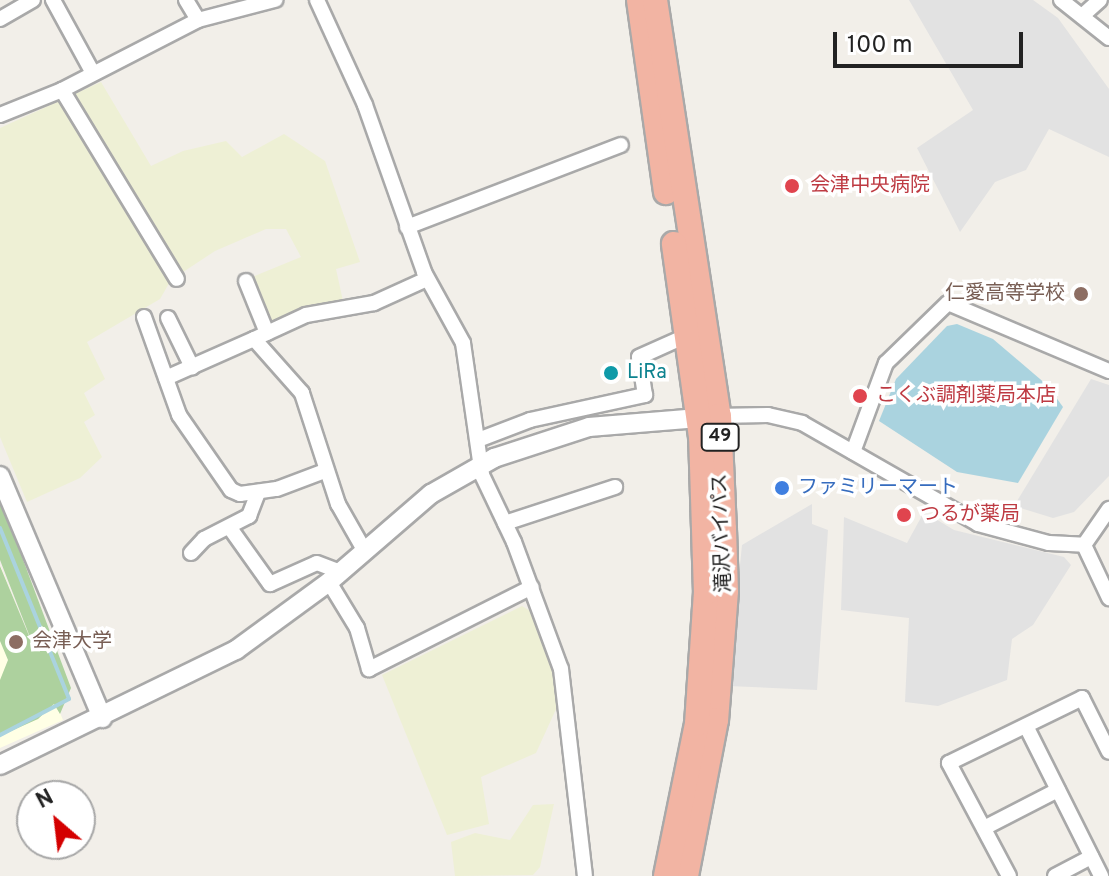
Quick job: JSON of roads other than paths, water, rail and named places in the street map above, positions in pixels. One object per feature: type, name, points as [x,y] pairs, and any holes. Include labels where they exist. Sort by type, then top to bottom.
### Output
[{"type":"highway","name":"滝沢バイパス","points":[[639,0],[686,336],[709,417],[701,681],[666,876]]},
{"type":"highway","name":"滝沢バイパス","points":[[655,0],[709,417],[725,575],[722,658],[711,761],[686,876]]},
{"type":"street","points":[[0,19],[33,0]]},
{"type":"street","points":[[53,0],[93,73]]},
{"type":"street","points":[[186,0],[198,20]]},
{"type":"street","points":[[0,115],[62,90],[198,20],[275,0]]},
{"type":"street","points":[[317,0],[365,105],[427,279],[463,343],[480,465],[532,587],[561,669],[585,876]]},
{"type":"street","points":[[1061,0],[1109,38]]},
{"type":"street","points":[[1082,16],[1100,0]]},
{"type":"street","points":[[62,90],[177,279]]},
{"type":"street","points":[[407,227],[621,145]]},
{"type":"street","points":[[166,378],[306,315],[374,303],[427,279]]},
{"type":"street","points":[[246,281],[260,336],[302,393],[325,471],[348,526],[363,548]]},
{"type":"street","points":[[853,452],[886,363],[948,303],[1109,371]]},
{"type":"street","points":[[144,317],[179,415],[221,481],[240,494],[258,492],[325,471]]},
{"type":"street","points":[[168,318],[192,367]]},
{"type":"street","points":[[478,440],[530,420],[645,395],[639,357],[686,336]]},
{"type":"street","points":[[0,765],[102,718],[236,650],[335,577],[363,548],[431,494],[480,465],[527,445],[589,427],[768,415],[794,421],[978,524],[1049,543],[1084,545]]},
{"type":"street","points":[[0,476],[102,718]]},
{"type":"street","points":[[505,523],[615,487]]},
{"type":"street","points":[[191,553],[204,539],[230,528],[254,510],[258,492]]},
{"type":"street","points":[[1084,545],[1109,509]]},
{"type":"street","points":[[230,528],[270,584],[317,563],[335,577],[357,628],[369,669],[532,587]]},
{"type":"street","points":[[1084,545],[1109,598]]},
{"type":"street","points":[[1009,876],[949,763],[1082,698],[1107,745]]},
{"type":"street","points":[[1026,726],[1101,876]]},
{"type":"street","points":[[984,828],[1058,790]]},
{"type":"street","points":[[1055,876],[1091,857]]},
{"type":"water","points":[[957,324],[993,339],[1047,385],[1063,407],[1018,483],[957,472],[879,421],[896,379],[947,326]]},
{"type":"waterway","points":[[0,528],[69,699],[0,735]]},
{"type":"place","name":"会津中央病院","points":[[792,186]]},
{"type":"place","name":"仁愛高等学校","points":[[1081,294]]},
{"type":"place","name":"LiRa","points":[[611,373]]},
{"type":"place","name":"こくぶ調剤薬局本店","points":[[860,396]]},
{"type":"place","name":"ファミリーマート","points":[[782,488]]},
{"type":"place","name":"つるが薬局","points":[[904,515]]},
{"type":"place","name":"会津大学","points":[[16,642]]}]
